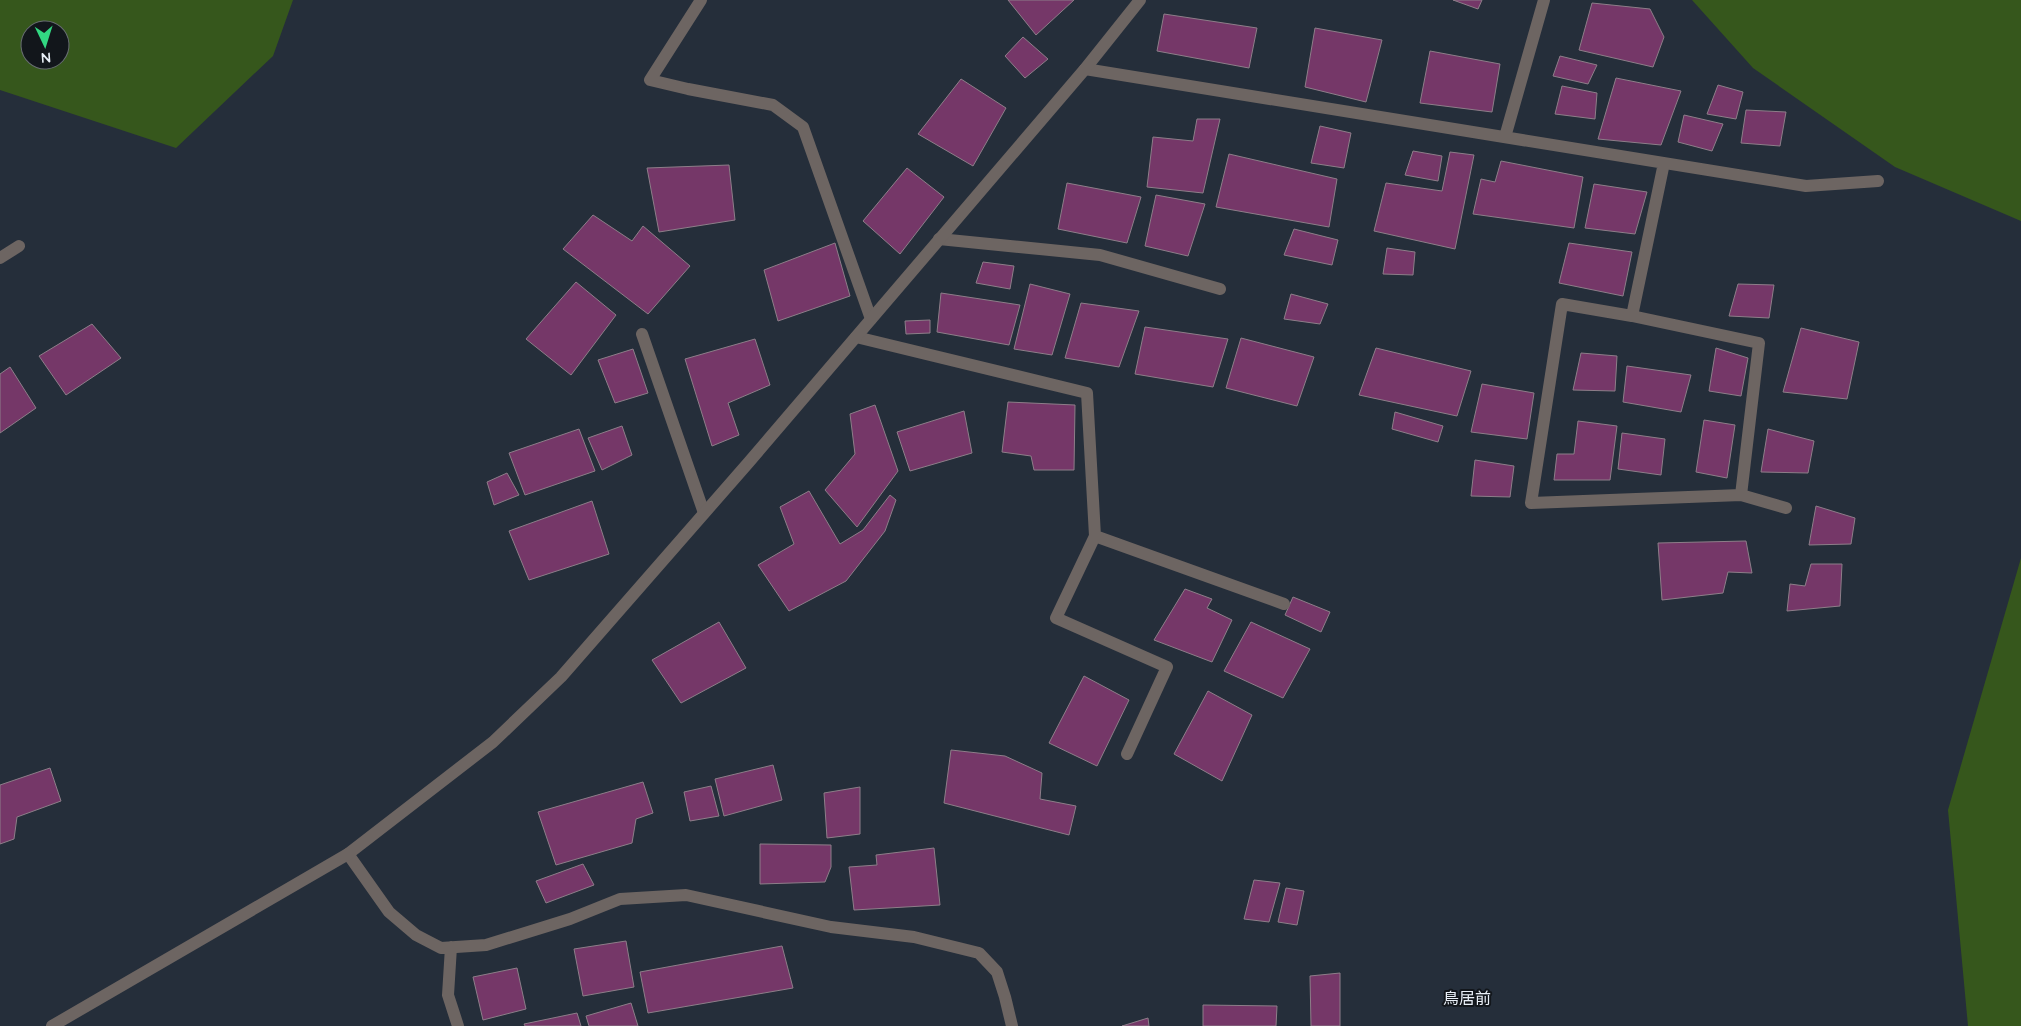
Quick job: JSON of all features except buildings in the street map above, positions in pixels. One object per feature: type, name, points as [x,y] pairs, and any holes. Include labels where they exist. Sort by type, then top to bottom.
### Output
[{"type":"street","points":[[701,0],[650,80],[773,105],[803,127],[871,319]]},
{"type":"street","points":[[52,1026],[348,854],[493,742],[560,677],[704,513],[1085,69],[1140,0]]},
{"type":"street","points":[[1505,137],[1544,0]]},
{"type":"street","points":[[1085,69],[1806,186],[1878,181]]},
{"type":"street","points":[[1632,316],[1664,163]]},
{"type":"street","points":[[939,240],[1100,255],[1220,290]]},
{"type":"street","points":[[0,258],[19,246]]},
{"type":"street","points":[[1741,495],[1759,342],[1562,304],[1532,503],[1741,495],[1786,508]]},
{"type":"street","points":[[642,334],[704,513]]},
{"type":"street","points":[[856,337],[1087,393],[1095,536],[1056,618],[1166,667],[1127,754]]},
{"type":"street","points":[[1095,536],[1284,604]]},
{"type":"street","points":[[348,854],[389,912],[416,935],[441,948],[486,945],[570,919],[620,899],[686,895],[831,927],[914,938],[979,953],[997,972],[1012,1026]]},
{"type":"street","points":[[451,947],[448,995],[458,1026]]},
{"type":"green space","points":[[0,0],[293,0],[273,56],[176,148],[0,90]]},
{"type":"green space","points":[[1692,0],[2021,0],[2021,221],[1895,167],[1753,68]]},
{"type":"green space","points":[[2021,558],[2021,1026],[1968,1026],[1948,810]]},
{"type":"district","name":"鳥居前","points":[[1467,998]]}]
